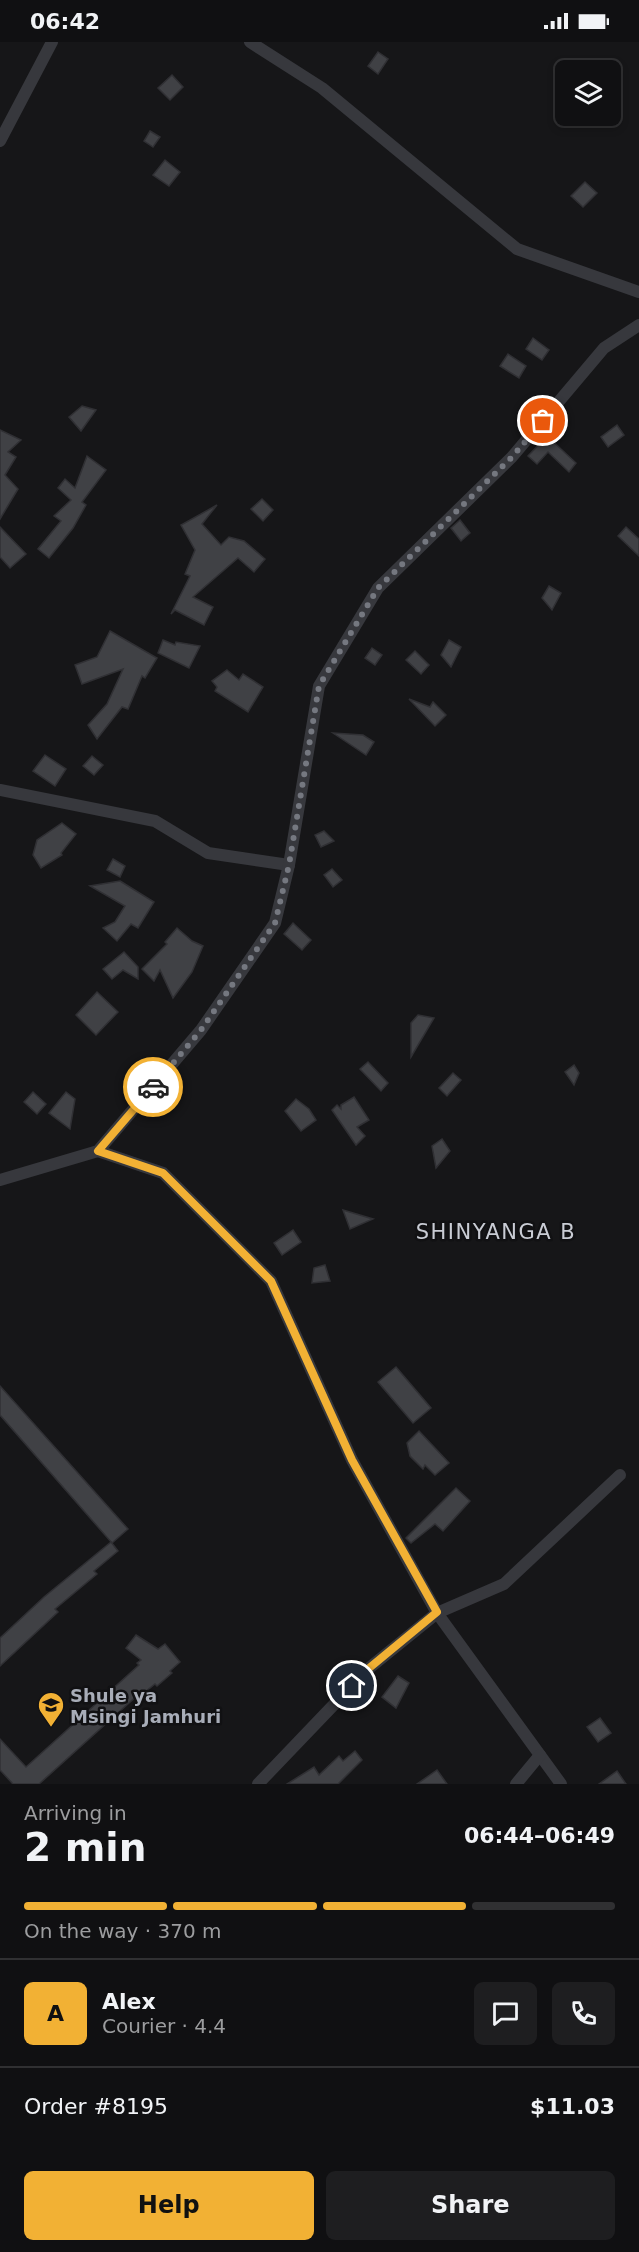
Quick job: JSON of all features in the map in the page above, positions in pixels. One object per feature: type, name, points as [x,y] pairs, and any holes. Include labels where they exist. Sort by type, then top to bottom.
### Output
[{"type":"street","points":[[0,141],[52,42]]},
{"type":"street","points":[[250,42],[322,88],[517,249],[639,292]]},
{"type":"street","points":[[0,1180],[98,1151],[201,1030],[275,923],[289,865],[319,686],[378,588],[512,457],[604,348],[639,325]]},
{"type":"street","points":[[0,790],[155,821],[208,853],[289,865]]},
{"type":"street","points":[[98,1151],[163,1173],[271,1281],[352,1460],[437,1612],[561,1784]]},
{"type":"street","points":[[258,1784],[368,1669],[437,1612],[504,1584],[620,1475]]},
{"type":"street","points":[[516,1784],[540,1755]]},
{"type":"building","points":[[378,52],[388,59],[378,74],[368,66]]},
{"type":"building","points":[[172,75],[183,87],[170,100],[158,88]]},
{"type":"building","points":[[150,131],[160,137],[153,147],[144,141]]},
{"type":"building","points":[[165,160],[180,172],[169,186],[153,175]]},
{"type":"building","points":[[585,182],[597,193],[583,207],[571,196]]},
{"type":"building","points":[[533,338],[549,350],[542,360],[526,349]]},
{"type":"building","points":[[508,354],[526,366],[519,378],[500,366]]},
{"type":"building","points":[[82,406],[96,410],[81,431],[69,417]]},
{"type":"building","points":[[617,425],[624,435],[608,447],[601,437]]},
{"type":"building","points":[[0,430],[21,440],[8,452],[16,457],[5,475],[18,489],[0,519]]},
{"type":"building","points":[[547,436],[576,463],[569,472],[548,452],[537,464],[528,456]]},
{"type":"building","points":[[87,456],[106,470],[82,502],[86,505],[73,528],[49,558],[38,549],[61,521],[54,516],[71,500],[58,488],[65,479],[75,488]]},
{"type":"building","points":[[262,499],[273,510],[263,521],[251,509]]},
{"type":"building","points":[[217,505],[202,524],[221,545],[229,537],[244,541],[265,559],[254,572],[238,558],[193,597],[213,607],[204,625],[175,610],[171,614],[190,576],[185,574],[195,550],[181,525]]},
{"type":"building","points":[[460,520],[470,533],[461,541],[451,528]]},
{"type":"building","points":[[0,527],[26,554],[10,568],[0,557]]},
{"type":"building","points":[[626,527],[639,539],[639,556],[618,536]]},
{"type":"building","points":[[549,586],[561,593],[552,610],[542,598]]},
{"type":"building","points":[[110,631],[157,658],[145,678],[142,676],[128,709],[122,707],[97,739],[88,725],[107,704],[123,669],[82,684],[75,665],[97,657]]},
{"type":"building","points":[[163,640],[175,645],[176,642],[200,646],[189,668],[158,653]]},
{"type":"building","points":[[449,640],[461,647],[451,667],[441,655]]},
{"type":"building","points":[[372,648],[382,655],[375,665],[365,658]]},
{"type":"building","points":[[415,651],[429,665],[421,674],[406,660]]},
{"type":"building","points":[[227,670],[239,680],[243,674],[263,687],[248,712],[215,691],[217,687],[212,681]]},
{"type":"building","points":[[409,699],[430,707],[433,702],[446,715],[435,726]]},
{"type":"building","points":[[333,733],[363,735],[374,742],[366,755]]},
{"type":"building","points":[[45,755],[66,769],[55,786],[33,771]]},
{"type":"building","points":[[92,756],[103,765],[94,775],[83,766]]},
{"type":"building","points":[[62,823],[76,834],[61,853],[62,855],[41,868],[33,855],[37,840]]},
{"type":"building","points":[[324,831],[334,841],[321,847],[315,835]]},
{"type":"building","points":[[113,859],[125,866],[120,877],[107,870]]},
{"type":"building","points":[[332,869],[342,880],[333,887],[324,875]]},
{"type":"building","points":[[120,881],[154,902],[138,928],[131,924],[117,941],[103,928],[115,922],[125,906],[90,886]]},
{"type":"building","points":[[293,923],[311,940],[302,950],[284,934]]},
{"type":"building","points":[[177,928],[192,941],[203,946],[192,972],[173,998],[160,970],[154,981],[142,969],[167,944],[165,942]]},
{"type":"building","points":[[124,952],[138,967],[138,979],[123,970],[112,979],[103,969]]},
{"type":"building","points":[[97,992],[118,1012],[96,1035],[76,1015]]},
{"type":"building","points":[[418,1015],[434,1018],[411,1057],[411,1023]]},
{"type":"building","points":[[368,1062],[388,1083],[381,1091],[360,1069]]},
{"type":"building","points":[[574,1065],[579,1073],[574,1085],[565,1072]]},
{"type":"building","points":[[453,1073],[461,1080],[447,1096],[439,1088]]},
{"type":"building","points":[[33,1092],[46,1104],[37,1114],[24,1102]]},
{"type":"building","points":[[66,1092],[75,1099],[70,1129],[49,1113]]},
{"type":"building","points":[[354,1097],[369,1120],[357,1127],[365,1136],[356,1145],[332,1110],[337,1105],[341,1109],[341,1105]]},
{"type":"building","points":[[296,1099],[309,1109],[316,1120],[301,1131],[285,1111]]},
{"type":"building","points":[[442,1139],[450,1151],[436,1168],[432,1146]]},
{"type":"building","points":[[343,1210],[373,1219],[350,1229]]},
{"type":"building","points":[[293,1230],[301,1242],[282,1255],[274,1243]]},
{"type":"building","points":[[325,1265],[330,1281],[312,1283],[314,1268]]},
{"type":"building","points":[[396,1367],[431,1408],[413,1423],[378,1382]]},
{"type":"building","points":[[0,1386],[128,1529],[112,1543],[0,1415]]},
{"type":"building","points":[[419,1431],[449,1463],[435,1475],[425,1465],[423,1469],[410,1456],[407,1443]]},
{"type":"building","points":[[456,1488],[470,1501],[443,1531],[435,1524],[411,1543],[406,1538]]},
{"type":"building","points":[[111,1542],[118,1551],[94,1571],[97,1574],[55,1609],[58,1612],[0,1666],[0,1638],[44,1597]]},
{"type":"building","points":[[136,1635],[158,1649],[165,1644],[180,1662],[170,1671],[172,1673],[157,1686],[155,1684],[140,1696],[139,1694],[39,1784],[13,1784],[0,1770],[0,1739],[26,1767],[139,1665],[137,1663],[141,1660],[126,1648]]},
{"type":"building","points":[[398,1676],[409,1683],[396,1708],[382,1697]]},
{"type":"building","points":[[600,1718],[611,1733],[598,1742],[587,1727]]},
{"type":"building","points":[[355,1751],[362,1760],[338,1784],[287,1784],[314,1767],[319,1775],[339,1756],[343,1761]]},
{"type":"building","points":[[437,1770],[447,1784],[417,1784]]},
{"type":"building","points":[[617,1771],[626,1784],[599,1784]]},
{"type":"way so far","points":[[153,1087],[201,1030],[275,923],[289,865],[319,686],[378,588],[512,457],[543,421]]},
{"type":"place","name":"Shule ya Msingi Jamhuri","points":[[51,1728]]},
{"type":"district","name":"SHINYANGA B","points":[[496,1232]]},
{"type":"route","points":[[153,1087],[98,1151],[163,1173],[271,1281],[352,1460],[437,1612],[368,1669],[352,1686]]}]
